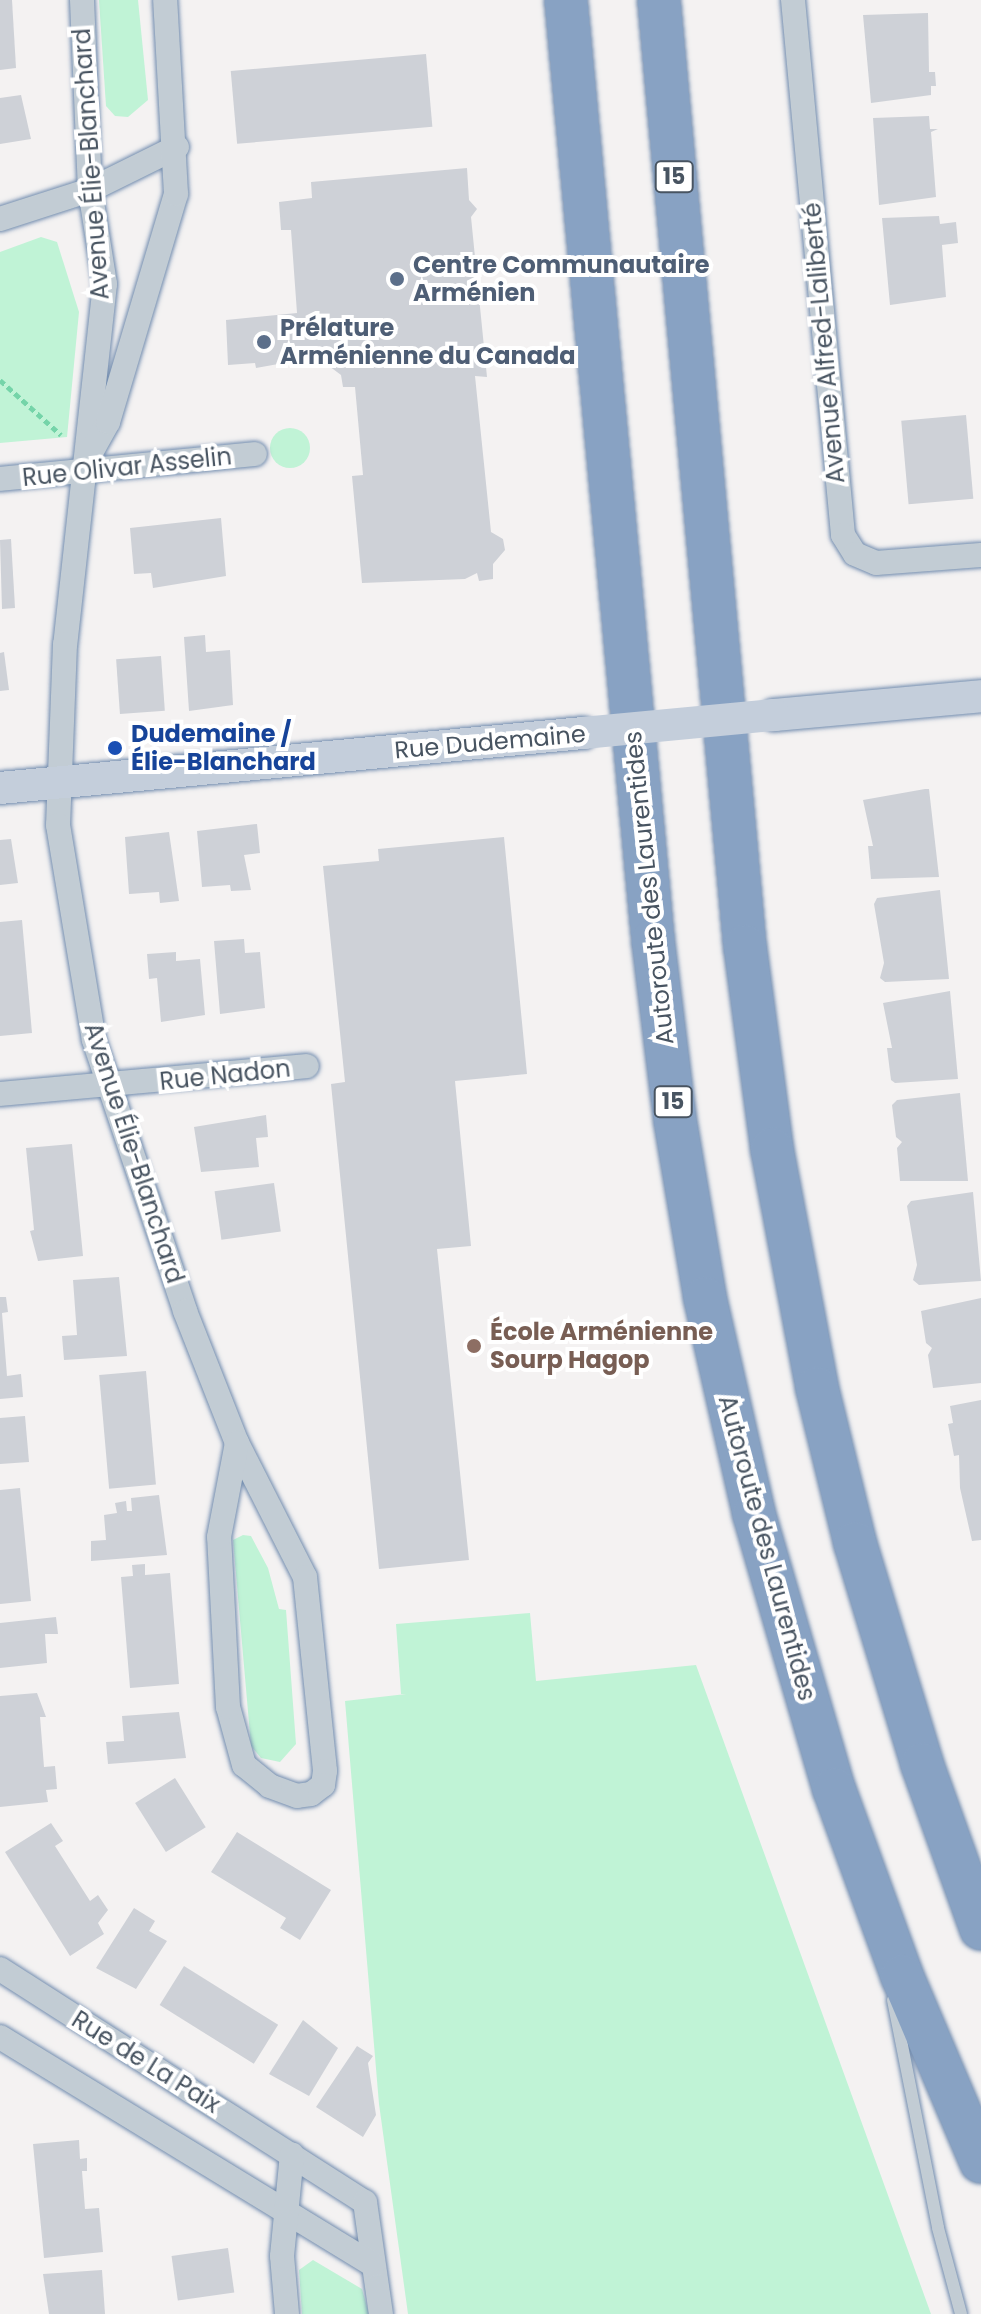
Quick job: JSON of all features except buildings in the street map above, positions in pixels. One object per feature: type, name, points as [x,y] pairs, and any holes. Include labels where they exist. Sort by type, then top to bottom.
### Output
[{"type":"highway","name":"Autoroute des Laurentides","points":[[566,0],[654,954],[693,1234],[738,1450],[774,1590],[874,1903],[981,2162]]},
{"type":"highway","name":"15","points":[[659,0],[745,946],[774,1163],[814,1373],[855,1543],[922,1764],[981,1929]]},
{"type":"street","name":"Avenue Élie-Blanchard","points":[[82,0],[90,190],[105,284],[81,471],[65,644],[58,825],[69,912],[94,1040],[185,1311],[237,1443],[305,1577],[325,1771],[323,1785],[311,1794],[297,1796],[270,1786],[244,1765],[228,1707],[219,1537],[237,1443]]},
{"type":"street","name":"Avenue Élie-Blanchard","points":[[81,471],[108,422],[176,194],[177,147],[165,0]]},
{"type":"street","name":"Avenue Alfred-Laliberté","points":[[793,0],[843,535],[855,554],[876,563],[981,555]]},
{"type":"street","points":[[0,219],[90,190],[177,147]]},
{"type":"street","name":"Rue Olivar Asselin","points":[[0,479],[255,454]]},
{"type":"street","name":"Rue Dudemaine","points":[[0,788],[981,696]]},
{"type":"street","name":"Rue Nadon","points":[[0,1094],[307,1066]]},
{"type":"street","name":"Rue de La Paix","points":[[0,1969],[365,2202],[381,2314]]},
{"type":"street","points":[[0,2037],[373,2265]]},
{"type":"street","points":[[287,2314],[284,2209],[292,2154]]},
{"type":"lane","points":[[874,1903],[938,2228],[961,2314]]},
{"type":"path","points":[[1,380],[67,441]]},
{"type":"green space","points":[[99,0],[138,0],[148,100],[128,117],[115,116],[106,106]]},
{"type":"green space","points":[[41,237],[57,242],[79,312],[67,437],[0,443],[0,252]]},
{"type":"green space","points":[[290,428],[304,434],[310,448],[304,462],[290,468],[276,462],[270,448],[276,434]]},
{"type":"green space","points":[[243,1535],[251,1536],[268,1568],[279,1609],[286,1610],[296,1744],[280,1762],[261,1758],[251,1746],[233,1540]]},
{"type":"green space","points":[[530,1613],[536,1681],[696,1665],[931,2314],[408,2314],[379,2104],[345,1701],[406,1694],[401,1694],[396,1624]]},
{"type":"green space","points":[[313,2260],[362,2289],[369,2314],[302,2314],[299,2270]]},
{"type":"place","name":"Centre Communautaire Arménien","points":[[397,279]]},
{"type":"place","name":"Prélature Arménienne du Canada","points":[[264,342]]},
{"type":"place","name":"Dudemaine / Élie-Blanchard","points":[[115,748]]},
{"type":"place","name":"École Arménienne Sourp Hagop","points":[[474,1346]]}]
